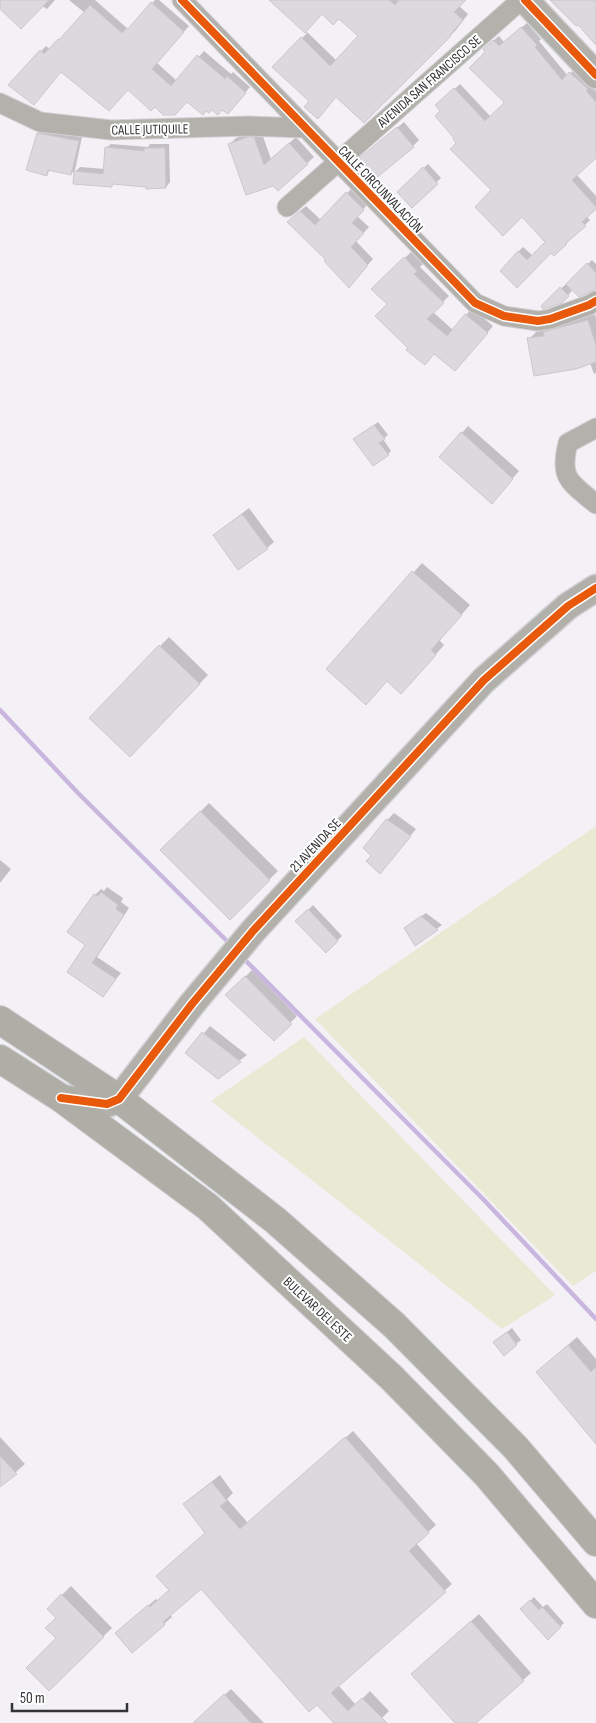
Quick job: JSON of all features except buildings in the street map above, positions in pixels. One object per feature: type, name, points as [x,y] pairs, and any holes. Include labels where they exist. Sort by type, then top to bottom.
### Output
[{"type":"highway","points":[[0,1020],[119,1100],[275,1220],[394,1325],[516,1448],[596,1542]]},
{"type":"highway","name":"BULEVAR DEL ESTE","points":[[0,1059],[60,1098],[208,1207],[392,1378],[487,1475],[596,1604]]},
{"type":"street","name":"CALLE CIRCUNVALACIÓN","points":[[182,0],[475,303],[504,316],[538,321],[558,316],[596,301]]},
{"type":"street","points":[[523,0],[596,75]]},
{"type":"street","name":"AVENIDA SAN FRANCISCO SE","points":[[287,207],[523,0]]},
{"type":"street","name":"CALLE JUTIQUILE","points":[[0,103],[40,122],[111,130],[249,126],[305,128]]},
{"type":"street","points":[[596,428],[568,443],[564,458],[565,471],[573,484],[596,504]]},
{"type":"street","name":"21 AVENIDA SE","points":[[119,1100],[192,1004],[252,931],[484,680],[568,606],[596,588]]},
{"type":"street","points":[[60,1098],[107,1104],[119,1100]]},
{"type":"green space","points":[[596,826],[596,1271],[573,1286],[315,1019]]},
{"type":"green space","points":[[304,1037],[555,1295],[502,1329],[211,1101]]},
{"type":"waterway","points":[[0,710],[78,793],[230,944]]},
{"type":"waterway","points":[[242,957],[483,1199],[596,1319]]},
{"type":"cycle path","points":[[182,0],[475,303],[504,316],[538,321],[550,319],[596,301]]},
{"type":"cycle path","points":[[525,0],[596,75]]},
{"type":"cycle path","points":[[61,1098],[107,1104],[119,1099],[192,1004],[253,931],[484,680],[568,606],[596,588]]}]
